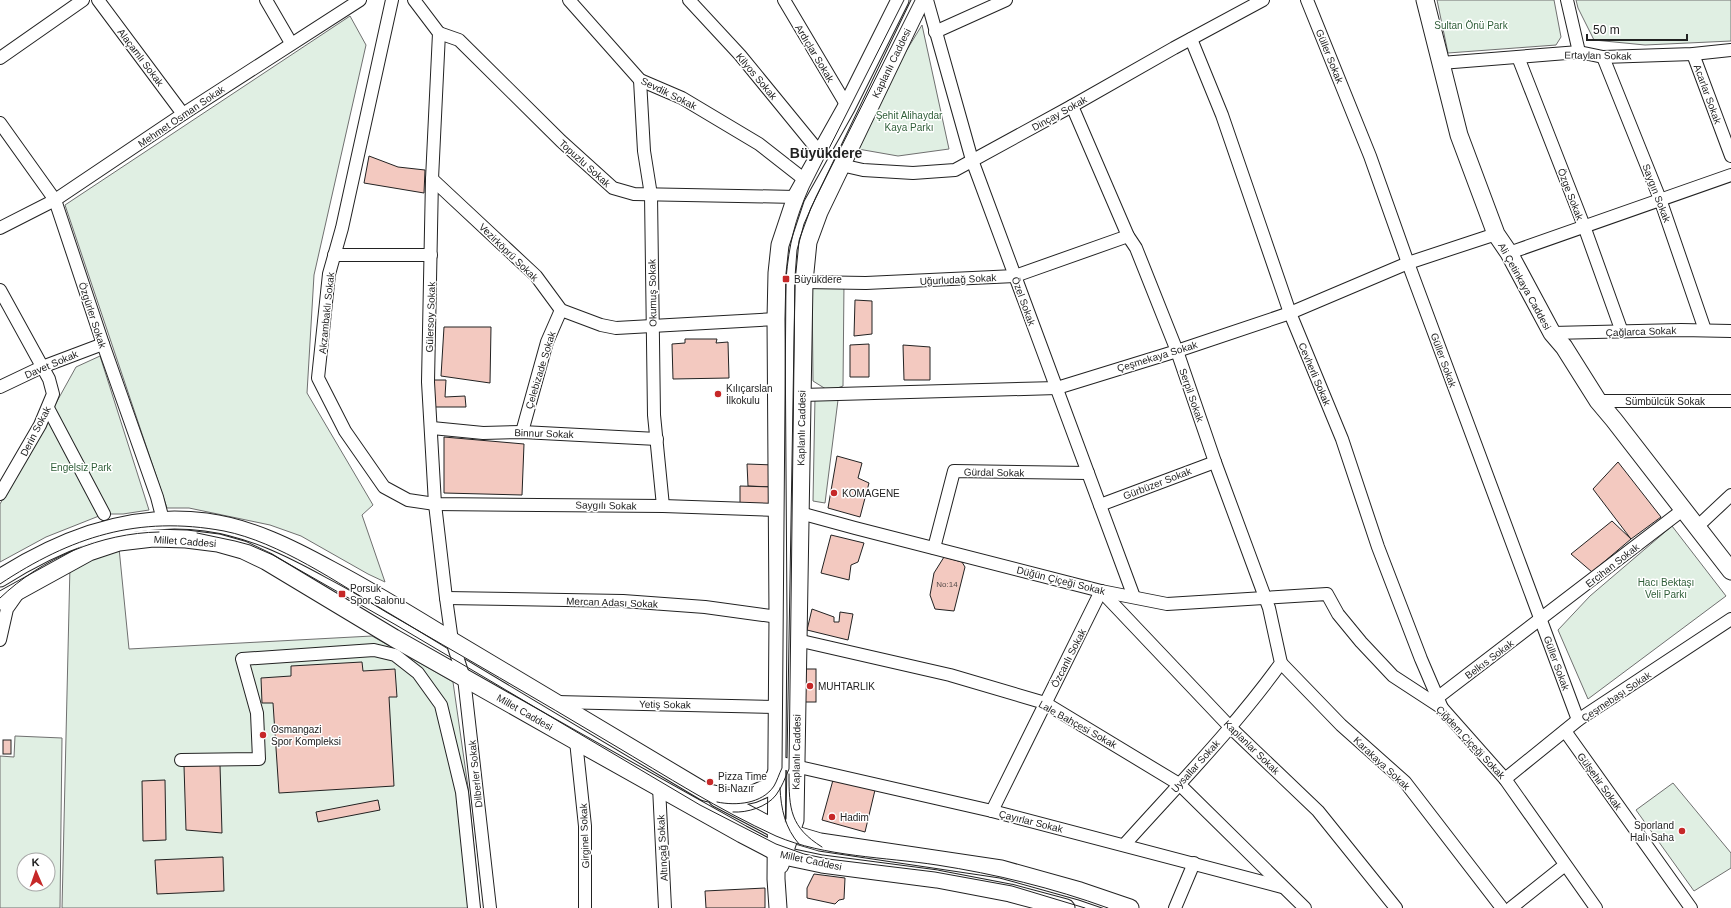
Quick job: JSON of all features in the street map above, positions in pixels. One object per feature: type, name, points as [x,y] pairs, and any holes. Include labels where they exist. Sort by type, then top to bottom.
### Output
[{"type":"main road","name":"Kaplanlı Caddesi","points":[[778,908],[776,879],[784,832],[776,768],[778,617],[776,319],[777,273],[780,245],[796,197],[847,106],[900,0]]},
{"type":"main road","name":"Kaplanlı Caddesi","points":[[784,832],[795,820],[804,282],[808,242],[819,212],[921,0]]},
{"type":"main road","name":"Ali Çetinkaya Caddesi","points":[[1425,0],[1459,135],[1496,234],[1509,252],[1552,333],[1564,347],[1598,402],[1684,509],[1731,571]]},
{"type":"main road","name":"Millet Caddesi","points":[[0,578],[27,561],[72,540],[103,529],[125,524],[163,520],[206,522],[249,532],[289,547],[370,591],[705,792],[784,832],[820,842],[1000,869],[1080,891],[1130,908]]},
{"type":"main road","name":"Millet Caddesi","points":[[0,601],[89,552],[119,542],[153,538],[218,542],[243,550],[266,561],[464,678],[659,788],[780,854],[822,864],[937,879],[1010,893],[1066,908]]},
{"type":"main road","name":"Millet Caddesi","points":[[705,792],[722,796],[739,797],[753,794],[769,787],[776,768]]},
{"type":"street","points":[[0,58],[83,0]]},
{"type":"street","name":"Alaçamlı Sokak","points":[[98,0],[183,114]]},
{"type":"street","points":[[266,0],[291,43]]},
{"type":"street","name":"Mehmet Osman Sokak","points":[[0,228],[55,200],[291,43],[360,0]]},
{"type":"street","name":"Akzambaklı Sokak","points":[[392,0],[344,221],[329,274],[318,378],[345,431],[384,487],[408,500],[435,504]]},
{"type":"street","points":[[414,0],[439,33]]},
{"type":"street","name":"Sevdik Sokak","points":[[569,0],[640,80],[682,98],[759,144],[805,180]]},
{"type":"street","name":"Kilyos Sokak","points":[[689,0],[740,55],[821,154]]},
{"type":"street","name":"Ardıçlar Sokak","points":[[784,0],[847,106]]},
{"type":"street","name":"Özel Sokak","points":[[927,0],[972,160],[1134,597]]},
{"type":"street","points":[[935,32],[1006,0]]},
{"type":"street","name":"Dinçay Sokak","points":[[841,165],[863,170],[913,173],[955,170],[1263,0]]},
{"type":"street","name":"Güller Sokak","points":[[1307,0],[1370,156],[1408,263],[1578,720]]},
{"type":"street","points":[[1567,0],[1579,52]]},
{"type":"street","name":"Gülersoy Sokak","points":[[439,33],[432,179],[432,255],[428,382],[432,428],[435,504],[452,641]]},
{"type":"street","name":"Topuzlu Sokak","points":[[439,33],[459,40],[560,141],[613,188],[634,194],[796,197]]},
{"type":"street","name":"Cevherli Sokak","points":[[1191,39],[1222,115],[1290,313],[1342,439],[1378,547],[1440,703]]},
{"type":"street","name":"Ertaylan Sokak","points":[[1441,63],[1579,52],[1603,57],[1693,54],[1731,50]]},
{"type":"street","name":"Acarlar Sokak","points":[[1693,54],[1731,156]]},
{"type":"street","name":"Özge Sokak","points":[[1518,57],[1584,226],[1622,332]]},
{"type":"street","name":"Saygın Sokak","points":[[1603,57],[1660,199],[1706,330]]},
{"type":"street","name":"Okumuş Sokak","points":[[640,80],[644,151],[651,194],[654,415],[663,506]]},
{"type":"street","name":"Serpil Sokak","points":[[1072,106],[1128,236],[1136,248],[1177,351],[1214,462],[1266,599]]},
{"type":"street","name":"Özgürler Sokak","points":[[0,123],[55,200],[102,344],[157,497],[163,520]]},
{"type":"street","points":[[1509,252],[1731,175]]},
{"type":"street","name":"Vezirköprü Sokak","points":[[432,179],[536,276],[561,310]]},
{"type":"street","name":"Çeşmekaya Sokak","points":[[802,395],[1057,388],[1177,351],[1290,313],[1408,263],[1496,234]]},
{"type":"street","name":"Uğurludağ Sokak","points":[[804,282],[866,283],[1015,276],[1128,236]]},
{"type":"street","points":[[334,255],[432,255]]},
{"type":"street","name":"Derin Sokak","points":[[0,290],[49,379],[53,394],[40,425],[0,494]]},
{"type":"street","points":[[561,310],[601,325],[616,328],[776,319]]},
{"type":"street","name":"Çelebizade Sokak","points":[[522,432],[547,342],[561,310]]},
{"type":"street","name":"Çağlarca Sokak","points":[[1552,333],[1731,330]]},
{"type":"street","name":"Davet Sokak","points":[[0,387],[42,366],[102,344]]},
{"type":"street","name":"Sümbülcük Sokak","points":[[1598,402],[1731,401]]},
{"type":"street","points":[[48,408],[104,514]]},
{"type":"street","name":"Binnur Sokak","points":[[432,428],[483,433],[522,432],[657,439]]},
{"type":"street","name":"Gürbüzer Sokak","points":[[1100,505],[1214,462]]},
{"type":"street","name":"Gürdal Sokak","points":[[934,548],[954,471],[1088,473]]},
{"type":"street","points":[[1697,526],[1731,495]]},
{"type":"street","name":"Saygılı Sokak","points":[[435,504],[663,506],[777,510]]},
{"type":"street","name":"Ercihan Sokak","points":[[1541,620],[1684,509]]},
{"type":"street","name":"Düğün Çiçeği Sokak","points":[[800,513],[1102,591],[1167,604],[1327,594]]},
{"type":"street","points":[[0,640],[7,609],[22,588]]},
{"type":"street","name":"Özcanlı Sokak","points":[[992,811],[1102,591]]},
{"type":"street","name":"Kaplanlar Sokak","points":[[1102,591],[1230,726],[1318,811],[1396,908]]},
{"type":"street","name":"Çiğdem Çiçeği Sokak","points":[[1327,594],[1338,614],[1392,676],[1440,703],[1505,779],[1596,908]]},
{"type":"street","name":"Mercan Adası Sokak","points":[[446,598],[623,601],[705,607],[778,617]]},
{"type":"street","points":[[1266,599],[1270,608],[1281,663]]},
{"type":"street","name":"Çeşmebaşı Sokak","points":[[1505,779],[1578,720],[1731,619]]},
{"type":"street","name":"Belkıs Sokak","points":[[1440,703],[1541,620]]},
{"type":"street","name":"Lale Bahçesi Sokak","points":[[797,640],[950,675],[1045,703],[1179,784],[1305,908]]},
{"type":"street","name":"Dilberler Sokak","points":[[452,641],[464,678],[490,908]]},
{"type":"street","points":[[181,760],[259,759],[257,713],[242,659],[374,650],[395,656],[418,673],[441,705],[462,792],[474,908]]},
{"type":"street","name":"Uysallar Sokak","points":[[1125,844],[1230,726],[1266,684],[1281,663]]},
{"type":"street","name":"Karakaya Sokak","points":[[1281,663],[1341,725],[1405,782],[1502,908]]},
{"type":"street","name":"Yetiş Sokak","points":[[554,702],[777,706]]},
{"type":"street","name":"Gülşehir Sokak","points":[[1565,731],[1691,908]]},
{"type":"street","name":"Girginel Sokak","points":[[576,741],[586,826],[585,908]]},
{"type":"street","name":"Çayırlar Sokak","points":[[776,768],[797,765],[1125,844],[1284,887]]},
{"type":"street","name":"Altınçağ Sokak","points":[[659,788],[665,908]]},
{"type":"street","points":[[1175,908],[1194,863]]},
{"type":"street","points":[[1511,908],[1565,865]]},
{"type":"green space","name":"Sultan Önü Park","points":[[1437,0],[1554,0],[1561,37],[1556,45],[1448,53]]},
{"type":"green space","points":[[1576,0],[1731,0],[1731,41],[1645,45],[1594,40],[1578,8]]},
{"type":"green space","points":[[350,16],[366,45],[314,275],[307,393],[373,505],[362,515],[385,582],[301,536],[270,525],[189,508],[167,508],[65,205]]},
{"type":"green space","name":"Şehit Alihaydar Kaya Parkı","points":[[922,25],[949,149],[898,156],[858,149],[900,61]]},
{"type":"green space","points":[[812,282],[844,283],[843,386],[829,391],[813,381]]},
{"type":"green space","name":"Engelsiz Park","points":[[100,356],[149,510],[123,514],[104,514],[46,537],[0,562],[0,504],[76,367]]},
{"type":"green space","points":[[815,397],[838,400],[825,503],[813,501]]},
{"type":"green space","name":"Hacı Bektaşı Veli Parkı","points":[[1672,526],[1726,596],[1588,699],[1558,630],[1590,596]]},
{"type":"green space","name":"Osmangazi Spor Kompleksi","points":[[119,548],[129,649],[372,636],[453,682],[468,787],[480,908],[62,908],[70,565]]},
{"type":"green space","points":[[15,736],[62,738],[60,908],[0,908],[0,756],[14,757]]},
{"type":"green space","name":"Sporland Halı Saha","points":[[1673,783],[1731,853],[1731,868],[1694,891],[1636,810]]},
{"type":"building","points":[[369,156],[398,167],[425,170],[424,193],[364,183]]},
{"type":"building","points":[[855,300],[872,301],[872,334],[854,336]]},
{"type":"building","points":[[444,327],[491,327],[490,383],[441,376]]},
{"type":"building","points":[[685,339],[717,339],[716,343],[728,342],[729,378],[673,379],[672,344],[685,343]]},
{"type":"building","points":[[869,344],[869,377],[850,377],[850,345]]},
{"type":"building","points":[[903,345],[930,347],[930,380],[904,380]]},
{"type":"building","points":[[434,380],[446,380],[445,397],[465,396],[466,407],[435,407]]},
{"type":"building","points":[[444,437],[524,444],[522,495],[444,493]]},
{"type":"building","points":[[837,456],[862,463],[858,478],[869,483],[860,517],[828,508]]},
{"type":"building","points":[[1618,462],[1661,517],[1631,539],[1593,489]]},
{"type":"building","points":[[747,464],[774,465],[773,487],[748,486]]},
{"type":"building","points":[[740,486],[773,487],[773,507],[740,506]]},
{"type":"building","points":[[1612,521],[1631,539],[1592,572],[1571,554]]},
{"type":"building","points":[[831,535],[864,543],[858,562],[851,565],[849,580],[821,573]]},
{"type":"building","points":[[944,557],[962,562],[965,567],[954,611],[935,609],[930,595],[934,573]]},
{"type":"building","points":[[812,609],[834,617],[834,622],[839,622],[840,612],[853,614],[848,640],[807,630]]},
{"type":"building","points":[[362,662],[363,671],[395,669],[397,697],[389,697],[394,786],[279,793],[273,703],[262,703],[261,678],[291,676],[291,666]]},
{"type":"building","name":"MUHTARLIK","points":[[804,669],[816,669],[816,702],[804,702]]},
{"type":"building","points":[[3,740],[11,740],[11,754],[3,754]]},
{"type":"building","points":[[220,765],[222,833],[186,830],[184,766]]},
{"type":"building","points":[[165,780],[166,840],[143,841],[142,781]]},
{"type":"building","points":[[833,780],[875,790],[865,832],[822,820]]},
{"type":"building","points":[[378,800],[380,810],[318,822],[316,812]]},
{"type":"building","points":[[223,857],[224,891],[157,894],[155,860]]},
{"type":"building","points":[[814,874],[845,878],[844,899],[839,900],[835,904],[807,898],[807,888]]},
{"type":"building","points":[[765,888],[765,908],[706,908],[705,891]]},
{"type":"tram line","points":[[717,802],[732,804],[748,802],[763,797],[774,786],[782,768],[786,279],[789,255],[793,232],[809,188],[904,0]]},
{"type":"tram line","points":[[733,812],[750,810],[767,803],[778,792],[789,769],[795,277],[797,250],[804,224],[816,197],[915,0]]},
{"type":"tram line","points":[[0,584],[26,568],[79,542],[134,528],[163,526],[193,527],[224,531],[245,536],[266,544],[308,565],[693,792],[776,836],[795,843],[835,852],[917,862],[1002,877],[1066,894],[1108,908]]},
{"type":"tram line","points":[[0,598],[34,571],[74,550],[116,537],[137,533],[159,532]]},
{"type":"tram line","points":[[197,533],[250,545],[273,555],[396,625],[700,805],[776,844],[804,854],[828,859],[935,872],[1012,886],[1085,908]]},
{"type":"tram line","points":[[789,774],[791,807],[797,824],[811,840],[822,847]]},
{"type":"tram line","points":[[780,788],[781,803],[787,825],[799,844]]},
{"type":"place","name":"Büyükdere","points":[[786,279]]},
{"type":"place","name":"Kılıçarslan İlkokulu","points":[[718,394]]},
{"type":"place","name":"KOMAGENE","points":[[834,493]]},
{"type":"place","name":"Porsuk Spor Salonu","points":[[342,594]]},
{"type":"place","name":"MUHTARLIK","points":[[810,686]]},
{"type":"place","name":"Osmangazi Spor Kompleksi","points":[[263,735]]},
{"type":"place","name":"Pizza Time Bi-Nazır","points":[[710,782]]},
{"type":"place","name":"Hadim","points":[[832,817]]},
{"type":"place","name":"Sporland Halı Saha","points":[[1682,831]]},
{"type":"district","name":"Büyükdere","points":[[826,153]]}]
